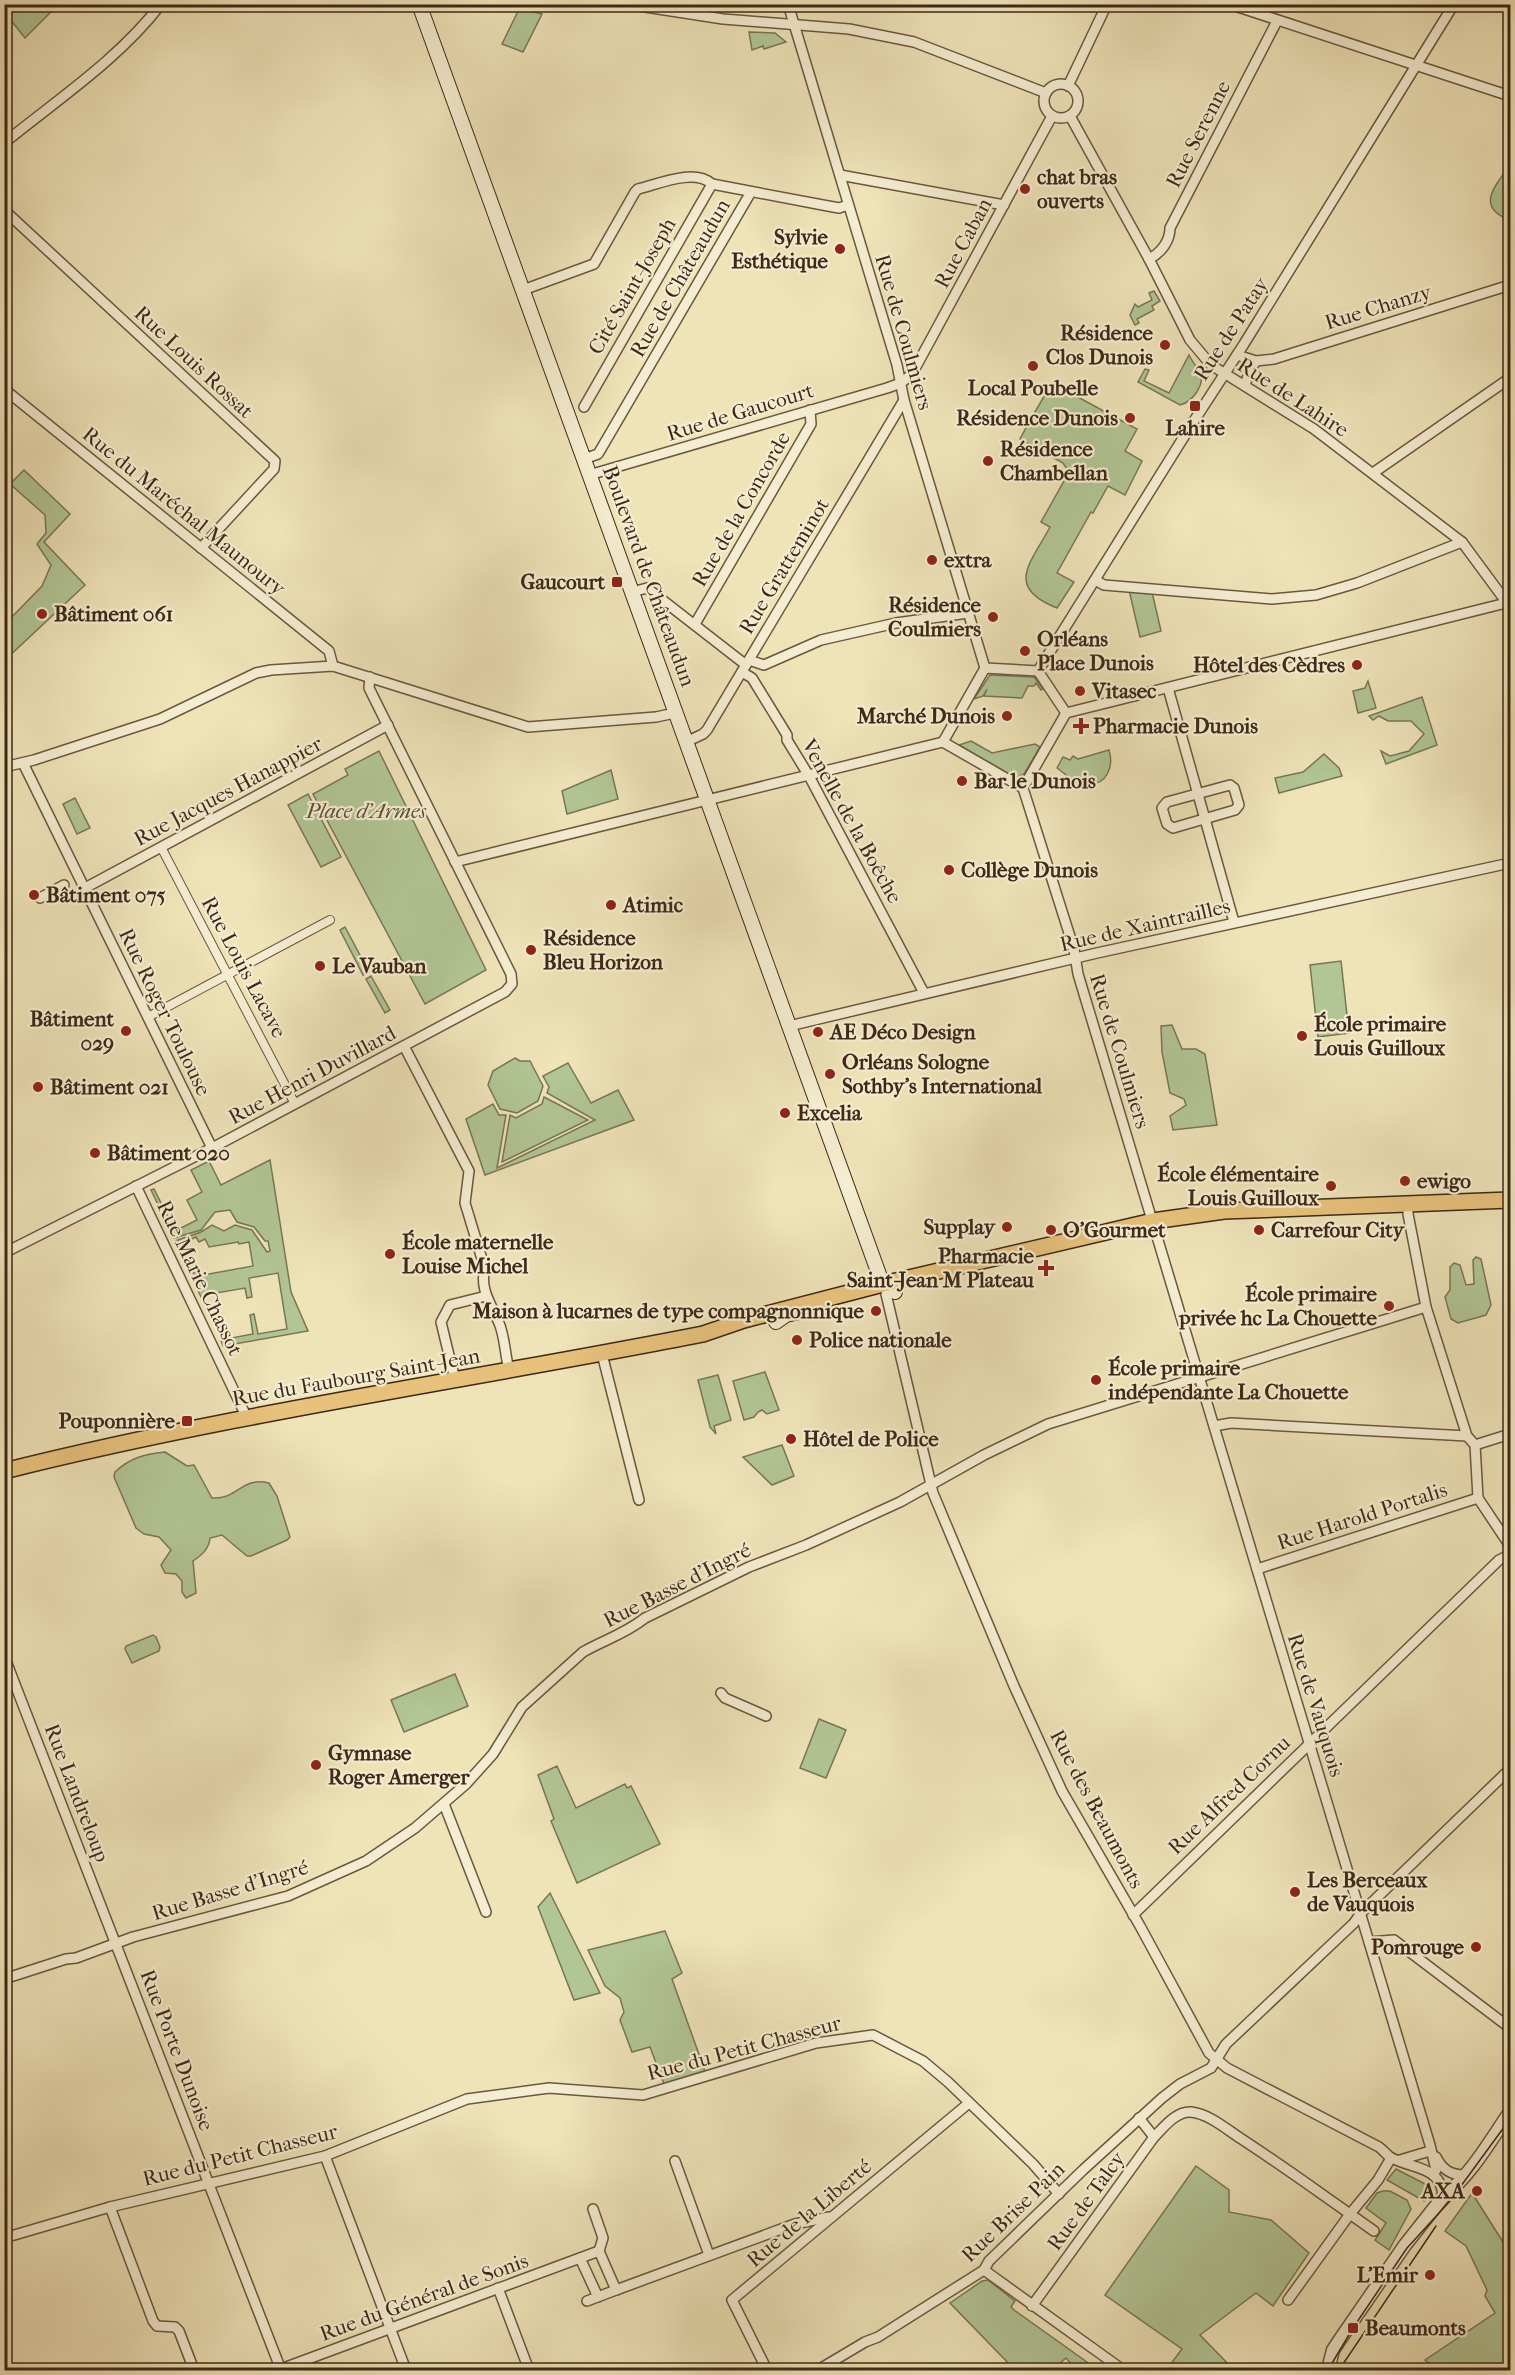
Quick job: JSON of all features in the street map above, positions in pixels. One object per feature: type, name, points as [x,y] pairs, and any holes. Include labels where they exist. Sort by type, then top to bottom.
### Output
[{"type":"main road","name":"Boulevard de Châteaudun","points":[[419,4],[789,1026],[879,1287]]},
{"type":"main road","name":"Rue du Faubourg Saint-Jean","points":[[717,1331],[744,1320],[879,1287],[968,1270],[996,1259],[1153,1221],[1224,1210],[1510,1200]]},
{"type":"main road","name":"Rue du Faubourg Saint-Jean","points":[[4,1471],[109,1445],[248,1418],[717,1331],[748,1329],[776,1322],[879,1287]]},
{"type":"street","points":[[4,142],[127,41],[149,20],[160,4]]},
{"type":"street","points":[[626,4],[723,19],[849,29],[914,42],[1046,93]]},
{"type":"street","name":"Rue de Coulmiers","points":[[789,4],[897,365],[904,400],[985,668]]},
{"type":"street","points":[[1068,86],[1107,4]]},
{"type":"street","points":[[1229,4],[1510,96]]},
{"type":"street","name":"Rue de Patay","points":[[1038,671],[1454,4]]},
{"type":"street","name":"Rue Serenne","points":[[1149,260],[1161,251],[1176,217],[1277,21]]},
{"type":"street","points":[[1053,86],[1068,86],[1077,98],[1076,108],[1070,116],[1062,118],[1052,116],[1044,103],[1046,93],[1053,86]]},
{"type":"street","name":"Rue Caban","points":[[901,383],[912,374],[919,363],[1052,116]]},
{"type":"street","name":"Rue de Lahire","points":[[1070,116],[1190,340],[1211,364],[1314,429],[1462,542],[1510,604]]},
{"type":"street","points":[[840,175],[1004,205]]},
{"type":"street","points":[[523,290],[594,264],[637,190],[689,176],[708,180],[712,184],[751,192]]},
{"type":"street","name":"Cité Saint-Joseph","points":[[584,407],[712,184]]},
{"type":"street","name":"Rue de Châteaudun","points":[[584,459],[598,454],[751,192],[839,208],[848,205]]},
{"type":"street","name":"Rue Louis Rossat","points":[[4,210],[275,461],[274,469],[201,548]]},
{"type":"street","name":"Rue Chanzy","points":[[1256,361],[1274,358],[1510,285]]},
{"type":"street","points":[[1237,355],[1256,361],[1245,385]]},
{"type":"street","points":[[1373,473],[1510,378]]},
{"type":"street","name":"Rue de Gaucourt","points":[[590,475],[901,383]]},
{"type":"street","name":"Rue du Maréchal Maunoury","points":[[4,389],[329,651],[333,666]]},
{"type":"street","name":"Rue Gratteminot","points":[[686,742],[707,730],[904,400]]},
{"type":"street","name":"Rue de la Concorde","points":[[695,624],[811,424],[810,410]]},
{"type":"street","points":[[1095,580],[1104,585],[1272,599],[1316,595],[1357,583],[1462,542]]},
{"type":"street","name":"Venelle de la Boêche","points":[[632,592],[647,588],[745,666],[809,776],[924,993]]},
{"type":"street","points":[[370,677],[369,688],[455,862],[943,742],[1023,788],[1066,714],[1510,604]]},
{"type":"street","points":[[745,666],[764,665],[821,640],[896,623],[969,613]]},
{"type":"street","points":[[4,767],[23,763],[160,718],[256,673],[271,670],[333,666],[412,688],[528,727],[656,717],[675,713]]},
{"type":"street","points":[[943,742],[985,668],[1038,671],[1066,714]]},
{"type":"street","points":[[1168,688],[1234,922]]},
{"type":"street","name":"Rue Jacques Hanappier","points":[[85,888],[388,725]]},
{"type":"street","name":"Rue Roger Toulouse","points":[[23,763],[212,1148]]},
{"type":"street","points":[[1230,785],[1234,788],[1239,805],[1235,810],[1173,828],[1167,824],[1162,808],[1167,802],[1198,793],[1230,785]]},
{"type":"street","name":"Rue de Coulmiers","points":[[1023,788],[1074,949],[1075,959],[1153,1221]]},
{"type":"street","name":"Rue Louis Lacave","points":[[161,847],[295,1104]]},
{"type":"street","name":"Rue Henri Duvillard","points":[[4,1253],[212,1148],[505,992],[512,984],[511,974],[455,862]]},
{"type":"street","name":"Rue de Xaintrailles","points":[[789,1026],[1234,922],[1510,862]]},
{"type":"street","points":[[40,898],[64,885]]},
{"type":"street","points":[[148,1017],[330,920]]},
{"type":"street","points":[[404,1046],[469,1172],[465,1203],[485,1269],[482,1279],[486,1296],[500,1324],[508,1370]]},
{"type":"street","name":"Rue Marie Chassot","points":[[136,1186],[248,1418]]},
{"type":"street","points":[[1408,1203],[1407,1214],[1426,1307],[1467,1436],[1475,1445],[1478,1498],[1509,1543],[1510,1556]]},
{"type":"street","name":"Rue de Vauquois","points":[[1153,1221],[1430,2148],[1436,2170],[1433,2175],[1441,2186],[1443,2197]]},
{"type":"street","name":"Rue des Beaumonts","points":[[879,1287],[935,1499],[1045,1755],[1062,1791],[1209,2053],[1227,2068],[1379,2147],[1396,2159],[1433,2175]]},
{"type":"street","points":[[453,1380],[441,1322],[450,1305],[486,1296]]},
{"type":"street","name":"Rue Basse d'Ingré","points":[[5,1979],[66,1959],[76,1959],[117,1943],[172,1926],[207,1919],[288,1896],[366,1861],[410,1832],[444,1804],[493,1754],[522,1707],[583,1652],[608,1641],[645,1618],[749,1567],[868,1516],[1048,1424],[1426,1307]]},
{"type":"street","points":[[602,1354],[639,1500]]},
{"type":"street","points":[[1214,1426],[1231,1423],[1467,1436]]},
{"type":"street","points":[[1475,1445],[1510,1434]]},
{"type":"street","name":"Rue Harold Portalis","points":[[1257,1569],[1478,1498]]},
{"type":"street","name":"Rue Alfred Cornu","points":[[1133,1915],[1499,1560],[1510,1556]]},
{"type":"street","name":"Rue Landreloup","points":[[4,1656],[117,1943]]},
{"type":"street","points":[[721,1693],[725,1698],[766,1716]]},
{"type":"street","name":"Rue Brise Pain","points":[[818,2370],[878,2337],[984,2270],[989,2261],[1139,2118],[1180,2085],[1211,2068],[1226,2044],[1354,1923],[1361,1913],[1510,1769]]},
{"type":"street","points":[[444,1804],[486,1912]]},
{"type":"street","points":[[1369,1942],[1394,1940],[1510,2028]]},
{"type":"street","name":"Rue Porte Dunoise","points":[[117,1943],[278,2369]]},
{"type":"street","name":"Rue du Petit Chasseur","points":[[4,2238],[110,2207],[325,2156],[467,2099],[549,2088],[644,2094],[816,2043],[873,2035],[923,2061],[1033,2164],[1059,2194]]},
{"type":"street","name":"Rue de la Liberté","points":[[766,2370],[732,2300],[969,2103]]},
{"type":"street","name":"Rue de Talcy","points":[[1032,2306],[1154,2137],[1171,2120],[1191,2112],[1209,2118],[1282,2165],[1374,2231]]},
{"type":"street","points":[[1328,2370],[1333,2350],[1405,2245],[1443,2197],[1464,2175],[1510,2112]]},
{"type":"street","points":[[1139,2118],[1154,2137]]},
{"type":"street","points":[[1288,2300],[1350,2214],[1396,2159],[1430,2148],[1444,2169],[1453,2174],[1464,2175]]},
{"type":"street","points":[[325,2156],[406,2370]]},
{"type":"street","points":[[675,2161],[709,2255]]},
{"type":"street","points":[[110,2207],[153,2321],[157,2326],[174,2327],[180,2331],[194,2370]]},
{"type":"street","points":[[593,2209],[603,2238],[598,2251],[616,2290]]},
{"type":"street","points":[[587,2301],[795,2224],[832,2216]]},
{"type":"street","name":"Rue du Général de Sonis","points":[[278,2369],[598,2251]]},
{"type":"street","points":[[580,2258],[598,2297]]},
{"type":"street","points":[[984,2270],[1123,2370]]},
{"type":"street","points":[[498,2288],[529,2370]]},
{"type":"green space","points":[[10,4],[48,5],[52,11],[25,38],[5,13]]},
{"type":"green space","points":[[521,5],[528,5],[526,10],[542,14],[523,52],[502,44]]},
{"type":"green space","points":[[749,32],[775,33],[786,42],[752,50]]},
{"type":"green space","points":[[1510,165],[1510,220],[1499,215],[1490,202],[1494,188]]},
{"type":"green space","points":[[1154,291],[1160,301],[1152,306],[1154,310],[1137,319],[1139,323],[1135,325],[1130,315],[1135,304],[1138,307],[1152,300],[1149,293]]},
{"type":"green space","points":[[1189,355],[1199,371],[1201,381],[1197,392],[1185,403],[1180,405],[1138,382],[1145,369],[1149,370],[1144,381],[1169,393]]},
{"type":"green space","points":[[1052,383],[1137,429],[1125,451],[1142,461],[1125,495],[1108,486],[1093,513],[1091,512],[1057,573],[1074,582],[1057,608],[1031,592],[1026,583],[1026,573],[1050,527],[1041,522],[1069,472],[1063,463],[1020,439],[1029,422],[1028,419],[1032,417]]},
{"type":"green space","points":[[24,470],[70,514],[44,542],[85,585],[5,660],[5,624],[42,586],[51,565],[37,544],[46,533],[45,515],[10,484]]},
{"type":"green space","points":[[1129,590],[1152,592],[1161,631],[1140,637]]},
{"type":"green space","points":[[990,675],[1034,677],[1043,689],[1041,690],[1036,683],[1034,686],[1028,686],[1022,698],[984,696],[987,689],[983,696],[974,699]]},
{"type":"green space","points":[[1368,681],[1376,708],[1358,713],[1353,691],[1365,688]]},
{"type":"green space","points":[[1422,697],[1437,745],[1386,764],[1381,751],[1390,756],[1409,751],[1424,734],[1411,721],[1388,721],[1379,716],[1373,720],[1369,716]]},
{"type":"green space","points":[[971,741],[992,753],[1035,744],[1040,747],[1024,774],[1016,778],[959,745]]},
{"type":"green space","points":[[1109,750],[1110,768],[1100,782],[1087,784],[1079,782],[1057,768],[1063,757],[1070,760],[1073,756],[1078,759]]},
{"type":"green space","name":"Place d'Armes","points":[[379,751],[486,970],[425,1004],[313,794],[348,775],[345,769]]},
{"type":"green space","points":[[1324,754],[1339,768],[1342,776],[1279,793],[1275,778],[1303,772]]},
{"type":"green space","points":[[611,770],[618,799],[567,814],[562,791]]},
{"type":"green space","points":[[308,794],[341,857],[321,867],[288,805]]},
{"type":"green space","points":[[75,798],[90,828],[77,834],[63,804]]},
{"type":"green space","points":[[345,927],[369,972],[363,975],[340,930]]},
{"type":"green space","points":[[1341,961],[1349,1033],[1318,1037],[1310,965]]},
{"type":"green space","points":[[371,976],[390,1010],[385,1013],[366,979]]},
{"type":"green space","points":[[1172,1025],[1182,1049],[1196,1049],[1205,1054],[1217,1125],[1173,1130],[1170,1116],[1186,1105],[1184,1099],[1170,1093],[1162,1052],[1161,1026]]},
{"type":"green space","points":[[515,1058],[520,1061],[530,1061],[543,1086],[538,1101],[517,1113],[500,1109],[488,1085],[493,1071]]},
{"type":"green space","points":[[568,1063],[591,1103],[618,1090],[634,1120],[485,1175],[466,1119],[493,1104],[499,1115],[506,1115],[497,1168],[595,1120],[547,1093],[549,1087],[543,1076]]},
{"type":"green space","points":[[544,1097],[588,1120],[502,1162],[510,1115],[516,1118],[542,1104]]},
{"type":"green space","points":[[270,1160],[291,1292],[308,1331],[223,1346],[221,1340],[253,1334],[250,1315],[254,1314],[258,1334],[287,1329],[278,1273],[249,1278],[252,1297],[247,1298],[245,1288],[204,1295],[205,1305],[190,1274],[195,1272],[198,1276],[253,1266],[249,1242],[209,1247],[205,1239],[199,1242],[196,1237],[183,1243],[184,1246],[179,1248],[175,1241],[201,1232],[212,1225],[224,1231],[235,1225],[252,1230],[267,1252],[270,1251],[268,1241],[265,1241],[254,1227],[237,1222],[230,1210],[215,1212],[201,1230],[174,1238],[151,1190],[154,1189],[175,1231],[197,1220],[187,1200],[202,1192],[191,1170],[209,1161],[221,1185]]},
{"type":"green space","points":[[1476,1257],[1481,1259],[1491,1305],[1486,1315],[1458,1323],[1451,1319],[1445,1297],[1450,1290],[1450,1267],[1454,1263],[1460,1265],[1466,1285],[1474,1284],[1473,1260]]},
{"type":"green space","points":[[765,1372],[779,1410],[767,1414],[762,1410],[754,1417],[744,1420],[733,1381]]},
{"type":"green space","points":[[718,1375],[731,1420],[714,1426],[716,1434],[710,1427],[698,1380]]},
{"type":"green space","points":[[782,1445],[794,1476],[772,1485],[743,1457]]},
{"type":"green space","points":[[165,1452],[187,1466],[194,1465],[212,1498],[228,1496],[252,1483],[269,1483],[277,1496],[290,1537],[251,1556],[247,1556],[222,1535],[210,1538],[204,1551],[193,1561],[196,1593],[186,1598],[182,1592],[182,1581],[176,1574],[165,1573],[161,1565],[171,1550],[159,1537],[144,1534],[136,1528],[114,1477],[115,1472],[132,1460]]},
{"type":"green space","points":[[153,1635],[160,1647],[159,1651],[132,1663],[125,1649],[126,1646]]},
{"type":"green space","points":[[455,1674],[468,1706],[404,1732],[391,1700]]},
{"type":"green space","points":[[819,1719],[846,1730],[826,1778],[800,1768]]},
{"type":"green space","points":[[557,1766],[576,1808],[625,1784],[627,1788],[631,1786],[660,1844],[577,1883],[551,1821],[554,1819],[538,1775]]},
{"type":"green space","points":[[550,1893],[600,1993],[574,2000],[538,1907]]},
{"type":"green space","points":[[665,1931],[682,1973],[672,1979],[705,2071],[664,2084],[650,2047],[632,2052],[620,2020],[624,2012],[620,1998],[605,1986],[588,1950]]},
{"type":"green space","points":[[1196,2166],[1229,2190],[1229,2212],[1271,2220],[1309,2253],[1273,2306],[1256,2293],[1200,2335],[1234,2370],[1167,2369],[1182,2349],[1105,2295]]},
{"type":"green space","points":[[1396,2169],[1429,2186],[1429,2193],[1424,2201],[1387,2180]]},
{"type":"green space","points":[[1390,2191],[1407,2200],[1411,2209],[1389,2250],[1375,2240],[1386,2223],[1366,2208],[1377,2193]]},
{"type":"green space","points":[[1472,2193],[1510,2253],[1510,2370],[1437,2370],[1425,2360],[1495,2313],[1485,2296],[1487,2290],[1466,2246],[1445,2231]]},
{"type":"green space","points":[[988,2280],[1015,2301],[1011,2307],[1014,2310],[1098,2370],[1077,2370],[1066,2358],[1052,2370],[1015,2370],[950,2303],[982,2281]]},
{"type":"tram line","points":[[1328,2370],[1353,2328],[1407,2248],[1450,2201],[1510,2119]]},
{"type":"tram line","points":[[1339,2370],[1436,2226]]},
{"type":"place","name":"chat bras ouverts","points":[[1025,189]]},
{"type":"place","name":"Sylvie Esthétique","points":[[840,249]]},
{"type":"place","name":"Résidence Clos Dunois","points":[[1165,345]]},
{"type":"place","name":"Local Poubelle","points":[[1033,366]]},
{"type":"place","name":"Lahire","points":[[1195,406]]},
{"type":"place","name":"Résidence Dunois","points":[[1130,418]]},
{"type":"place","name":"Résidence Chambellan","points":[[988,461]]},
{"type":"place","name":"extra","points":[[932,560]]},
{"type":"place","name":"Gaucourt","points":[[617,582]]},
{"type":"place","name":"Bâtiment 061","points":[[42,614]]},
{"type":"place","name":"Résidence Coulmiers","points":[[993,617]]},
{"type":"place","name":"Orléans Place Dunois","points":[[1025,651]]},
{"type":"place","name":"Hôtel des Cèdres","points":[[1357,665]]},
{"type":"place","name":"Vitasec","points":[[1080,691]]},
{"type":"place","name":"Marché Dunois","points":[[1007,716]]},
{"type":"place","name":"Pharmacie Dunois","points":[[1081,726]]},
{"type":"place","name":"Bar le Dunois","points":[[962,781]]},
{"type":"place","name":"Collège Dunois","points":[[949,870]]},
{"type":"place","name":"Bâtiment 075","points":[[34,895]]},
{"type":"place","name":"Atimic","points":[[611,905]]},
{"type":"place","name":"Résidence Bleu Horizon","points":[[531,950]]},
{"type":"place","name":"Le Vauban","points":[[320,966]]},
{"type":"place","name":"Bâtiment 029","points":[[126,1031]]},
{"type":"place","name":"AE Déco Design","points":[[818,1032]]},
{"type":"place","name":"École primaire Louis Guilloux","points":[[1302,1036]]},
{"type":"place","name":"Orléans Sologne Sothby's International","points":[[830,1074]]},
{"type":"place","name":"Bâtiment 021","points":[[38,1087]]},
{"type":"place","name":"Excelia","points":[[785,1113]]},
{"type":"place","name":"Bâtiment 020","points":[[95,1153]]},
{"type":"place","name":"ewigo","points":[[1405,1181]]},
{"type":"place","name":"École élémentaire Louis Guilloux","points":[[1331,1186]]},
{"type":"place","name":"Supplay","points":[[1007,1227]]},
{"type":"place","name":"O’Gourmet","points":[[1051,1230]]},
{"type":"place","name":"Carrefour City","points":[[1259,1230]]},
{"type":"place","name":"École maternelle Louise Michel","points":[[390,1254]]},
{"type":"place","name":"Pharmacie Saint-Jean M Plateau","points":[[1046,1268]]},
{"type":"place","name":"École primaire privée hc La Chouette","points":[[1389,1306]]},
{"type":"place","name":"Maison à lucarnes de type compagnonnique","points":[[876,1311]]},
{"type":"place","name":"Police nationale","points":[[797,1340]]},
{"type":"place","name":"École primaire indépendante La Chouette","points":[[1096,1380]]},
{"type":"place","name":"Pouponnière","points":[[187,1421]]},
{"type":"place","name":"Hôtel de Police","points":[[791,1439]]},
{"type":"place","name":"Gymnase Roger Amerger","points":[[316,1765]]},
{"type":"place","name":"Les Berceaux de Vauquois","points":[[1295,1892]]},
{"type":"place","name":"Pomrouge","points":[[1476,1947]]},
{"type":"place","name":"AXA","points":[[1477,2191]]},
{"type":"place","name":"L'Emir","points":[[1430,2275]]},
{"type":"place","name":"Beaumonts","points":[[1353,2328]]}]
